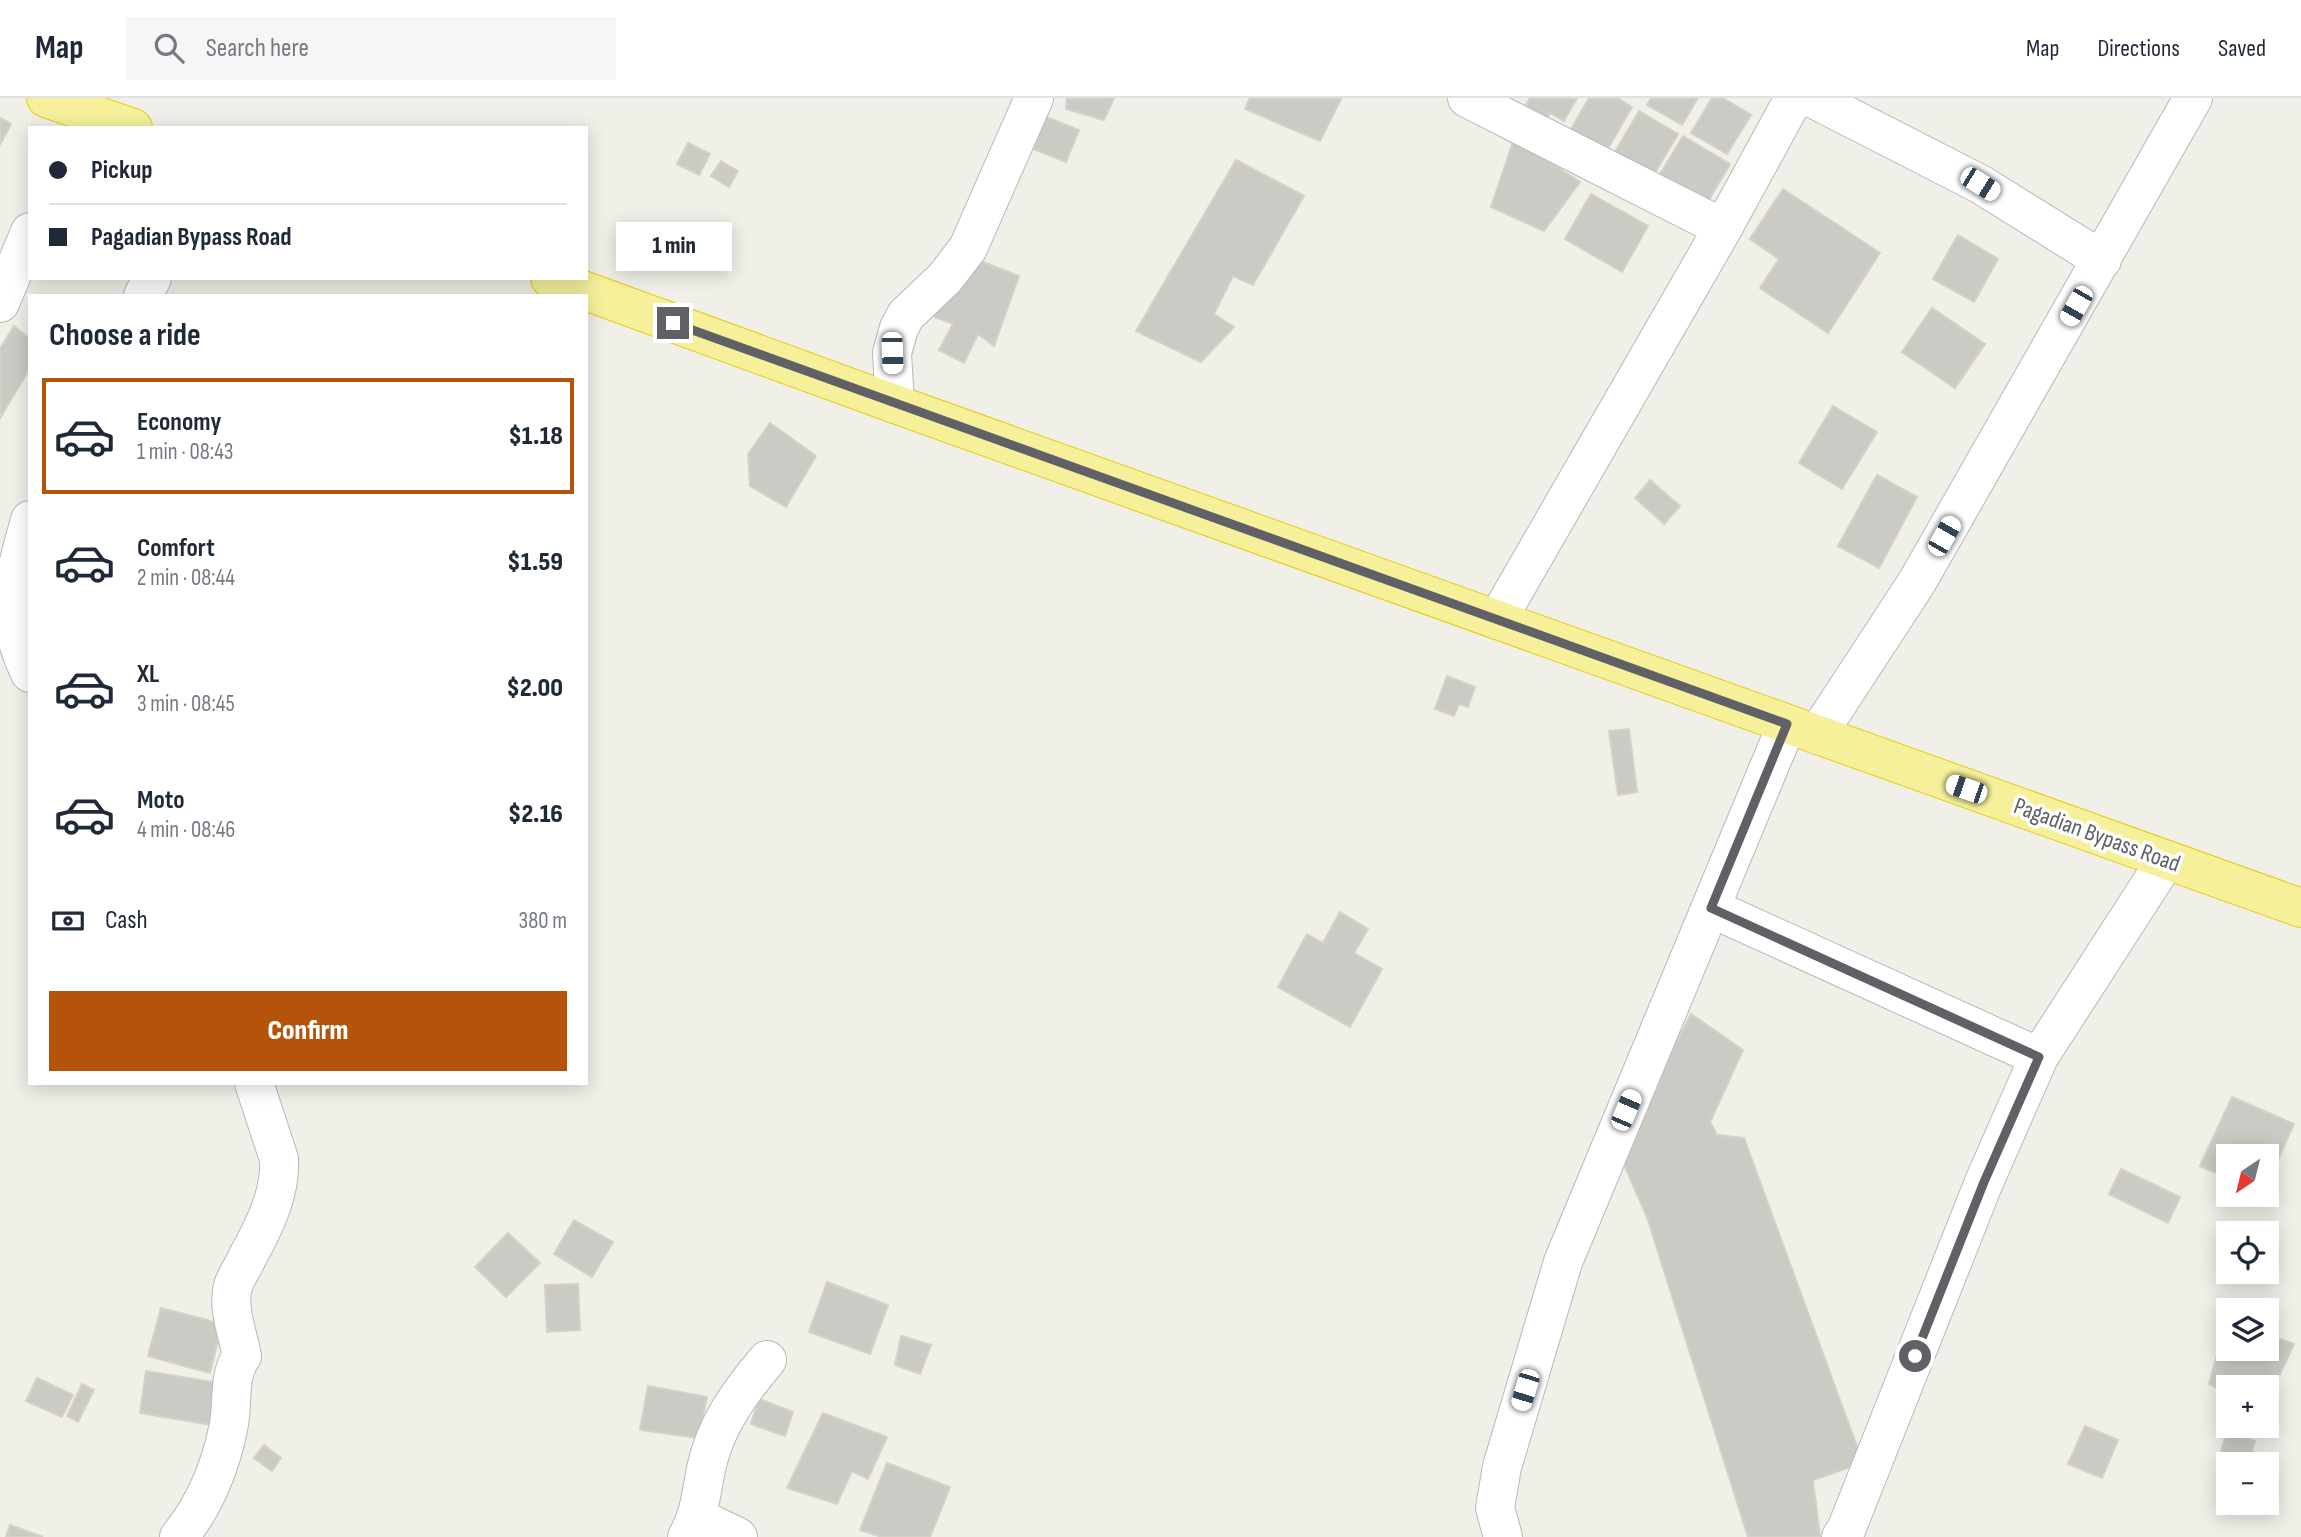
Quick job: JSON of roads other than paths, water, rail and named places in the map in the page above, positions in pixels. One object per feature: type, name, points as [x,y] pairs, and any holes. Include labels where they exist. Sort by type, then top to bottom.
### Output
[{"type":"highway","points":[[46,98],[126,126]]},
{"type":"highway","name":"Pagadian Bypass Road","points":[[555,280],[2301,908]]},
{"type":"street","points":[[895,404],[892,353],[899,328],[906,315],[951,271],[968,248],[1034,98]]},
{"type":"street","points":[[1467,98],[1723,228]]},
{"type":"street","points":[[1503,1537],[1495,1508],[1502,1467],[1563,1262],[1711,908],[1802,730],[1917,582],[2193,98]]},
{"type":"street","points":[[1497,620],[1723,228],[1790,101],[1980,184],[2102,260]]},
{"type":"street","points":[[0,303],[28,237]]},
{"type":"street","points":[[28,528],[12,592],[18,648],[28,669]]},
{"type":"street","points":[[1842,1537],[1984,1182],[2039,1057],[2166,860]]},
{"type":"street","points":[[1711,908],[2039,1057]]},
{"type":"street","points":[[179,1537],[191,1522],[215,1475],[229,1427],[235,1366],[242,1356],[233,1311],[234,1284],[271,1207],[280,1170],[279,1158],[255,1085]]},
{"type":"street","points":[[738,1537],[692,1527],[701,1508],[707,1467],[720,1425],[741,1391],[767,1360]]}]
